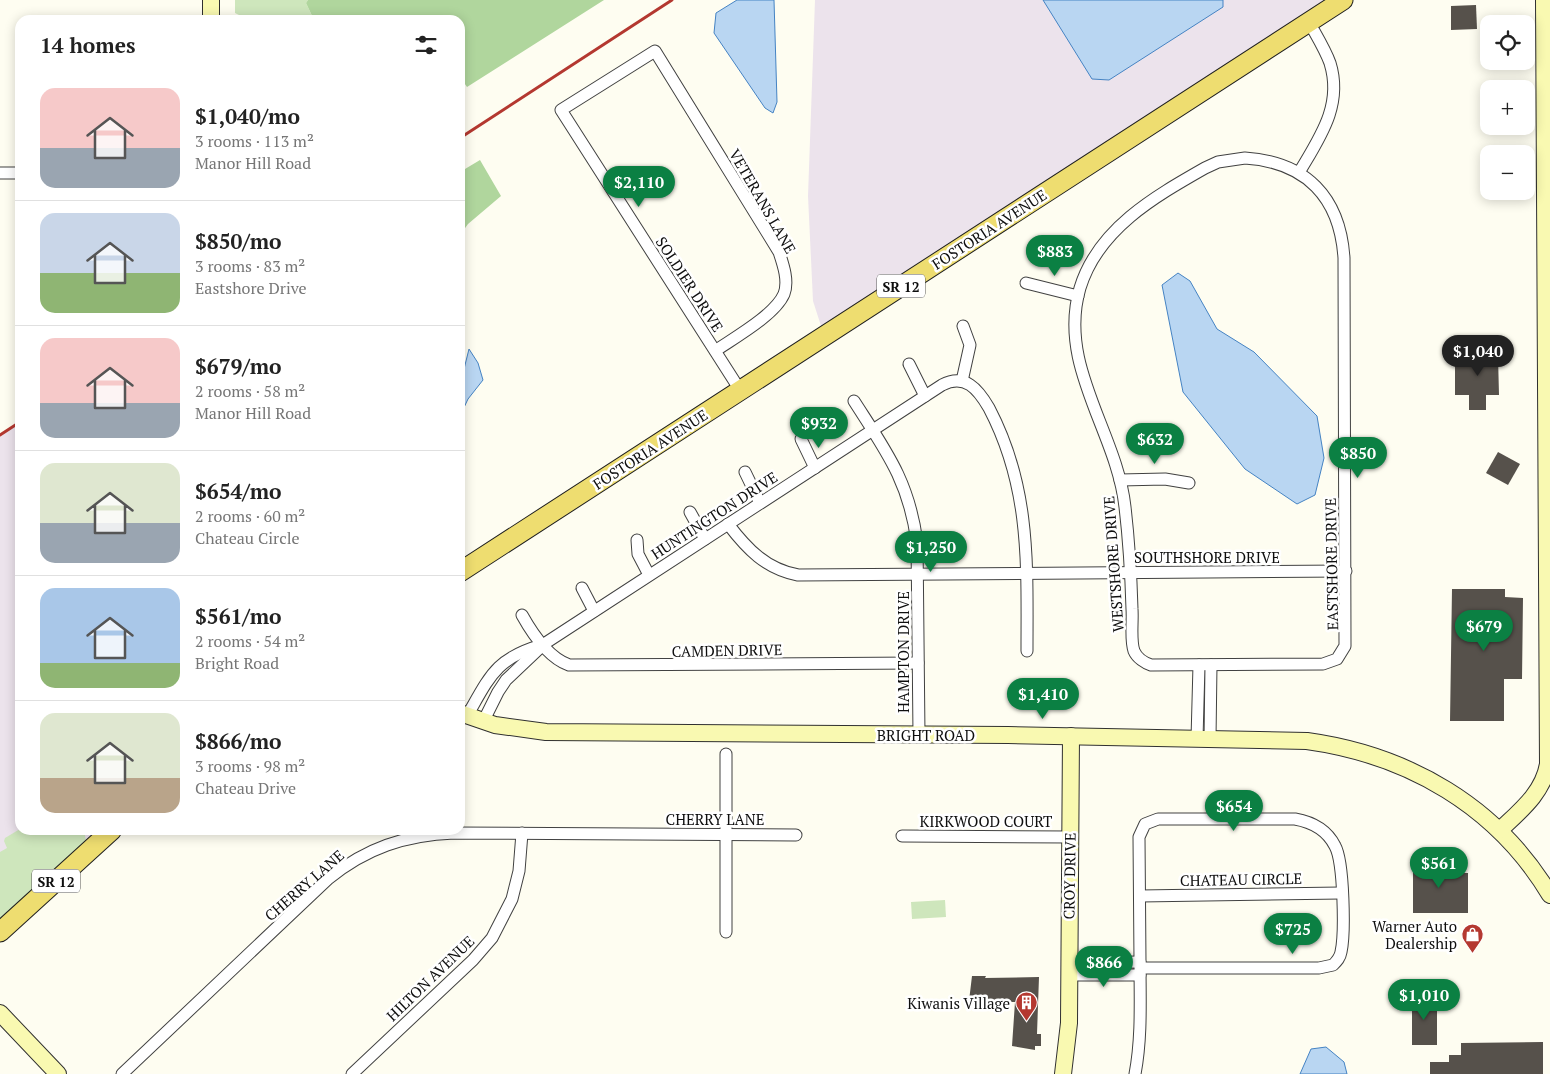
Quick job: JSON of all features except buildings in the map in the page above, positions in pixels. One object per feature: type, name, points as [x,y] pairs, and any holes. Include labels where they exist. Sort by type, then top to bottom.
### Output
[{"type":"main road","name":"FOSTORIA AVENUE","points":[[465,569],[1343,0]]},
{"type":"main road","name":"SR 12","points":[[0,932],[107,835]]},
{"type":"street","points":[[211,0],[211,15]]},
{"type":"street","points":[[1500,830],[1534,795],[1546,778],[1549,750],[1547,57],[1544,0]]},
{"type":"street","points":[[1300,171],[1329,119],[1334,91],[1330,63],[1309,22]]},
{"type":"street","name":"SOLDIER DRIVE","points":[[655,51],[561,110],[740,390]]},
{"type":"street","name":"VETERANS LANE","points":[[655,51],[779,252],[785,269],[784,294],[769,312],[715,352]]},
{"type":"street","name":"WESTSHORE DRIVE","points":[[1205,665],[1151,665],[1137,655],[1134,648],[1131,572],[1125,505],[1120,480],[1077,358],[1074,330],[1078,296],[1092,262],[1116,228],[1127,218],[1205,168],[1218,162],[1245,158],[1273,162],[1300,171]]},
{"type":"street","name":"EASTSHORE DRIVE","points":[[1205,665],[1323,664],[1337,659],[1343,653],[1347,638],[1343,243],[1335,215],[1328,202],[1300,171]]},
{"type":"street","points":[[0,173],[15,173]]},
{"type":"street","points":[[1026,283],[1078,296]]},
{"type":"street","points":[[963,326],[970,345],[962,381],[973,386],[982,395],[995,421],[1011,460],[1025,522],[1027,573],[1026,651]]},
{"type":"street","points":[[908,364],[925,396]]},
{"type":"street","name":"HUNTINGTON DRIVE","points":[[483,722],[506,680],[544,644],[925,396],[948,382],[962,381]]},
{"type":"street","name":"HAMPTON DRIVE","points":[[854,401],[892,458],[908,499],[917,542],[919,735]]},
{"type":"street","points":[[802,439],[815,468]]},
{"type":"street","points":[[745,472],[760,503]]},
{"type":"street","points":[[1120,480],[1165,479],[1189,483]]},
{"type":"street","points":[[690,512],[705,539]]},
{"type":"street","name":"SOUTHSHORE DRIVE","points":[[728,524],[754,555],[772,566],[791,573],[812,575],[1346,572]]},
{"type":"street","points":[[637,540],[638,554],[649,575]]},
{"type":"street","points":[[582,588],[594,611]]},
{"type":"street","name":"CAMDEN DRIVE","points":[[522,615],[532,632],[556,659],[584,666],[918,663]]},
{"type":"street","name":"HUNTINGTON DRIVE","points":[[465,711],[499,666],[523,650],[544,644]]},
{"type":"street","points":[[1203,739],[1205,665]]},
{"type":"street","name":"BRIGHT ROAD","points":[[465,715],[483,722],[546,732],[1071,736],[1307,741],[1331,744],[1372,755],[1413,770],[1452,791],[1500,830],[1531,866],[1550,895]]},
{"type":"street","name":"CROY DRIVE","points":[[1063,1074],[1068,1045],[1071,736]]},
{"type":"street","points":[[726,754],[726,932]]},
{"type":"street","points":[[1069,969],[1140,969],[1326,968],[1338,960],[1341,954],[1341,867],[1336,846],[1322,830],[1309,822],[1281,819],[1158,819],[1145,824],[1141,830],[1140,896],[1140,969],[1139,1037],[1134,1074]]},
{"type":"street","name":"HILTON AVENUE","points":[[352,1074],[473,960],[492,938],[512,899],[519,871],[522,833]]},
{"type":"street","name":"CHERRY LANE","points":[[465,834],[796,835]]},
{"type":"street","name":"CHERRY LANE","points":[[122,1074],[328,879],[364,854],[390,842],[427,835]]},
{"type":"street","name":"KIRKWOOD COURT","points":[[902,836],[1070,837]]},
{"type":"street","name":"CHATEAU CIRCLE","points":[[1140,896],[1342,893]]},
{"type":"street","points":[[0,1012],[58,1074]]},
{"type":"shaded area","points":[[815,0],[1332,0],[822,329],[813,301],[808,196]]},
{"type":"shaded area","points":[[15,425],[15,835],[107,835],[0,936],[0,435]]},
{"type":"green space","points":[[235,0],[308,0],[306,3],[312,15],[239,15],[235,13]]},
{"type":"green space","points":[[308,0],[604,0],[467,87],[465,84],[465,15],[312,15],[306,3]]},
{"type":"green space","points":[[480,160],[501,196],[465,228],[465,169]]},
{"type":"green space","points":[[15,832],[15,835],[85,835],[86,841],[0,922],[0,852],[7,848],[4,841],[5,838]]},
{"type":"green space","points":[[945,900],[946,917],[912,919],[911,902]]},
{"type":"water","points":[[737,0],[774,0],[777,102],[773,113],[765,108],[714,33],[716,13]]},
{"type":"water","points":[[1043,0],[1223,0],[1223,7],[1109,80],[1092,79]]},
{"type":"water","points":[[1178,273],[1190,281],[1217,329],[1254,352],[1317,416],[1324,458],[1315,495],[1297,504],[1245,469],[1183,392],[1162,285]]},
{"type":"water","points":[[469,349],[478,363],[483,380],[465,405],[465,365]]},
{"type":"water","points":[[1326,1047],[1344,1062],[1347,1074],[1300,1074],[1311,1049]]},
{"type":"railway","points":[[465,135],[672,0]]},
{"type":"railway","points":[[0,435],[15,425]]},
{"type":"place","name":"Warner Auto Dealership","points":[[1473,954]]},
{"type":"place","name":"Kiwanis Village","points":[[1026,1022]]}]
